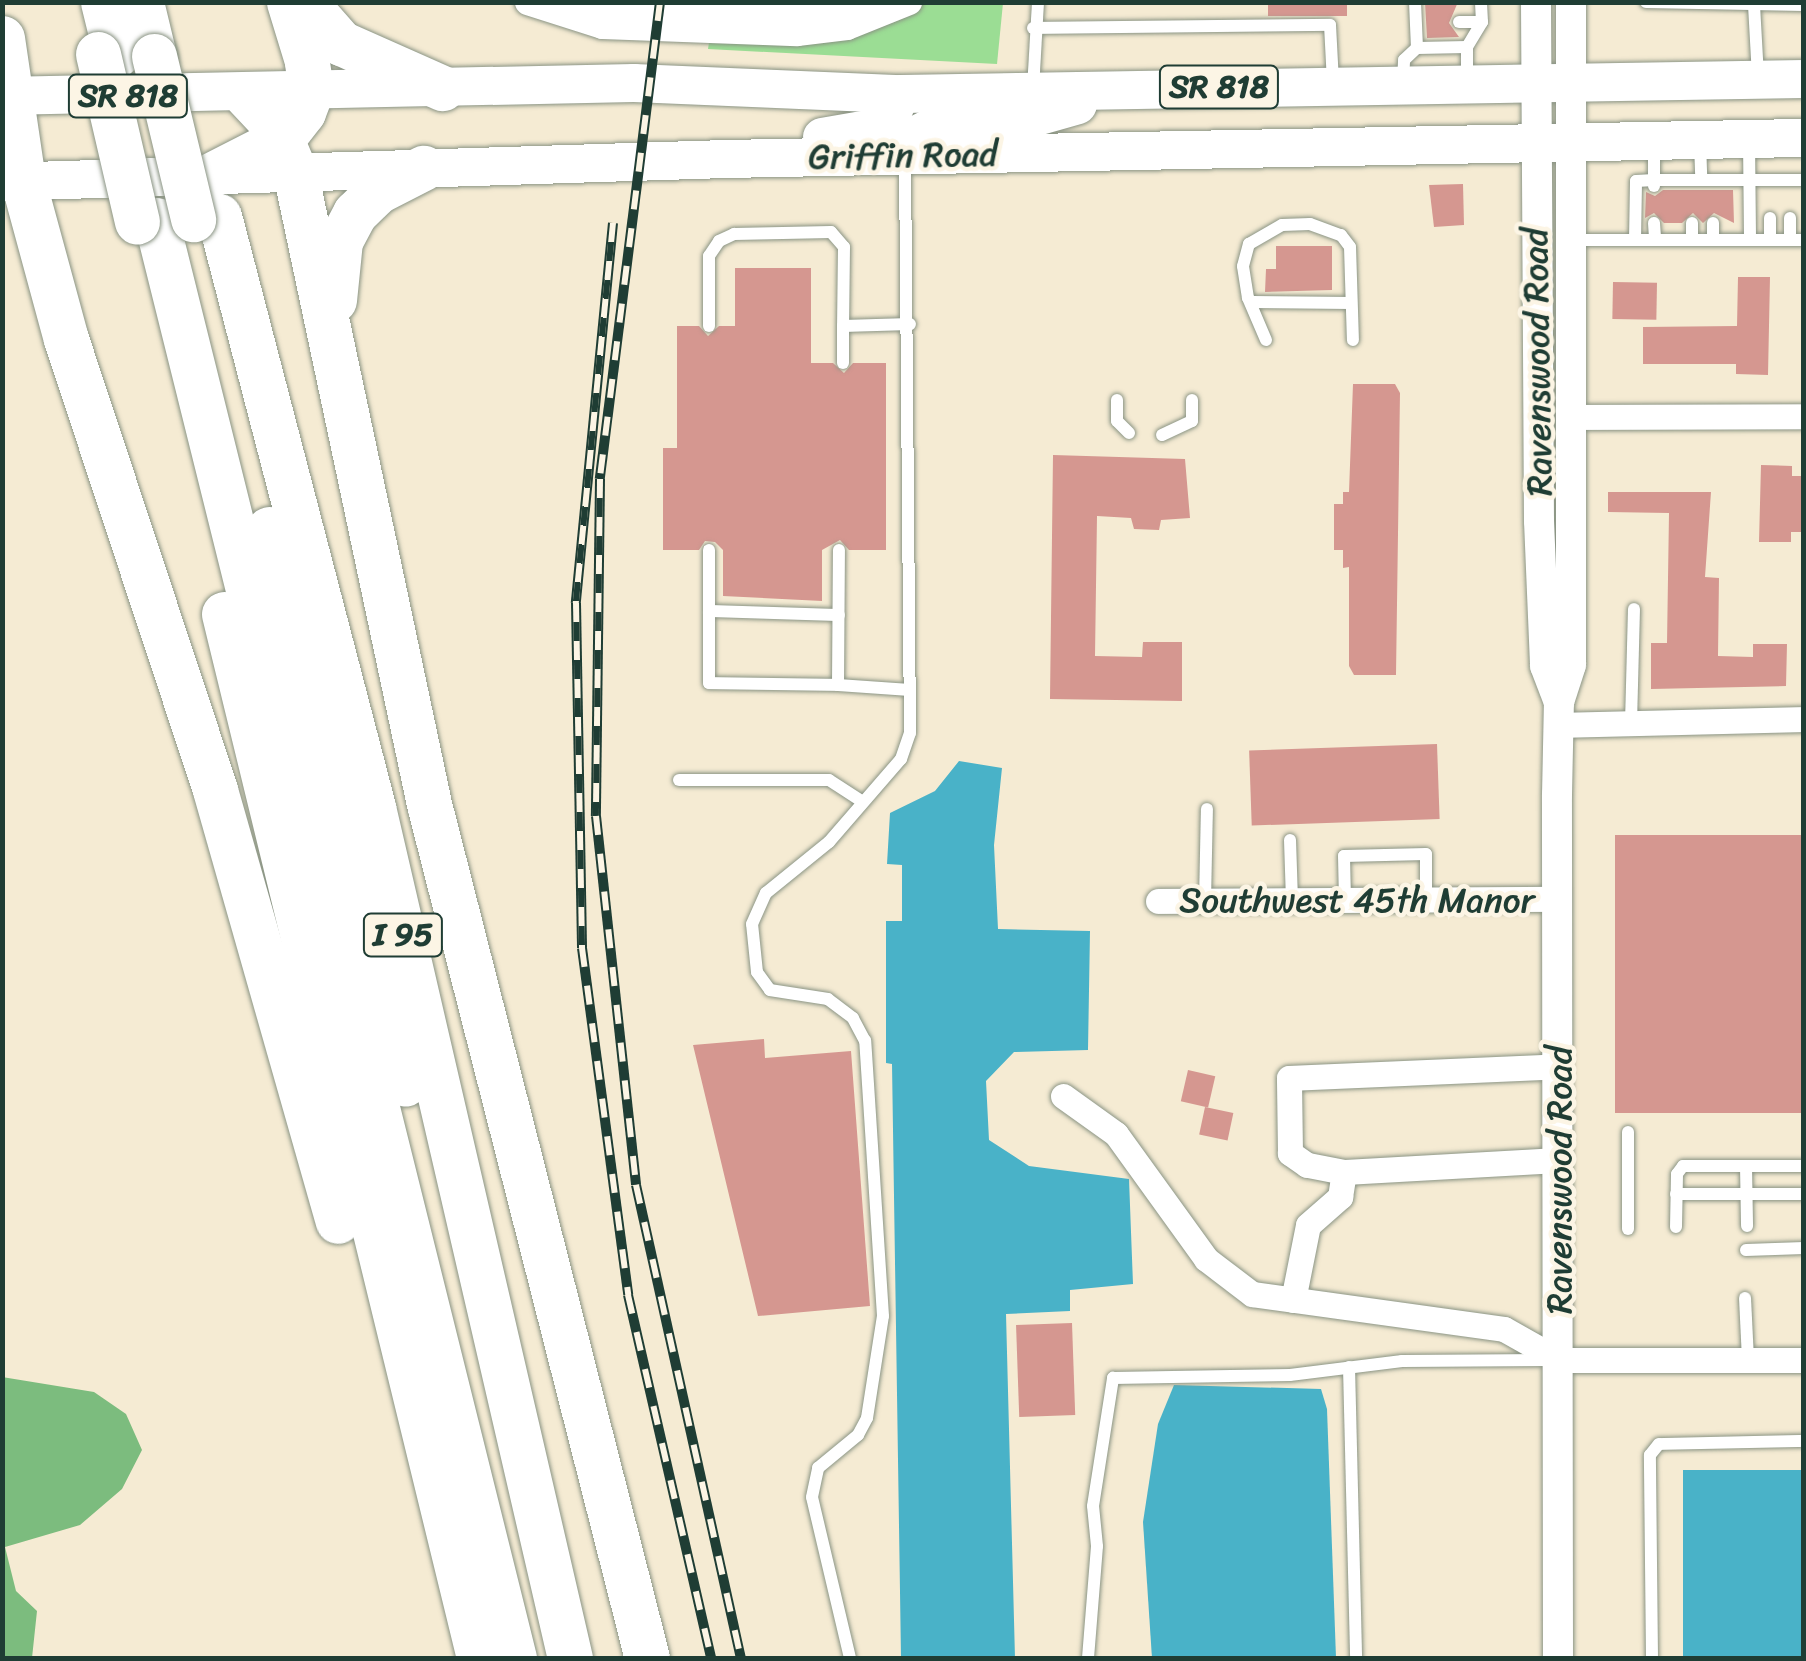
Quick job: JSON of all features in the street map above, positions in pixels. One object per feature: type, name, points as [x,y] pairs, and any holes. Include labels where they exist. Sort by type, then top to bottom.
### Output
[{"type":"highway","name":"I 95","points":[[85,2],[137,55],[373,807],[570,1658]]},
{"type":"highway","points":[[104,2],[137,55]]},
{"type":"highway","points":[[137,55],[142,2]]},
{"type":"highway","name":"I 95","points":[[169,2],[137,55],[184,210],[271,830],[479,1658]]},
{"type":"highway","points":[[184,210],[288,155],[311,92],[289,2]]},
{"type":"highway","points":[[305,2],[339,41],[442,88]]},
{"type":"highway","points":[[2,38],[13,181],[209,771],[384,1375],[419,1426]]},
{"type":"highway","points":[[246,95],[288,155],[428,804],[647,1658]]},
{"type":"highway","points":[[332,372],[340,241],[378,191],[424,168]]},
{"type":"highway","points":[[184,210],[514,1658]]},
{"type":"highway","points":[[184,210],[547,1658]]},
{"type":"highway","points":[[2,234],[58,308]]},
{"type":"main road","name":"Griffin Road","points":[[7,96],[246,95],[648,83],[902,94],[1133,90],[1333,85],[1410,66],[1467,64],[1554,80],[1804,79]]},
{"type":"main road","points":[[905,154],[908,139],[935,125],[1022,120],[1133,90]]},
{"type":"main road","points":[[726,158],[760,140],[874,128],[891,116],[902,94]]},
{"type":"main road","name":"Griffin Road","points":[[288,155],[424,168],[1572,139],[1804,138]]},
{"type":"main road","name":"SR 818","points":[[13,181],[184,210]]},
{"type":"street","points":[[527,2],[602,26],[797,32],[847,27],[909,2]]},
{"type":"street","points":[[578,2],[796,14],[860,2]]},
{"type":"street","points":[[1536,2],[1554,80]]},
{"type":"street","points":[[1554,80],[1571,2]]},
{"type":"street","name":"Ravenswood Road","points":[[1554,80],[1572,139],[1573,417],[1571,665],[1559,714],[1558,1658]]},
{"type":"street","name":"Ravenswood Road","points":[[1554,80],[1534,140],[1545,666],[1559,714]]},
{"type":"street","points":[[1573,417],[1804,416]]},
{"type":"street","points":[[1559,714],[1631,723],[1804,719]]},
{"type":"street","name":"Southwest 45th Manor","points":[[1158,902],[1557,898]]},
{"type":"street","points":[[1559,1066],[1289,1078],[1290,1153],[1308,1165],[1344,1172],[1559,1160]]},
{"type":"street","points":[[1062,1096],[1116,1134],[1206,1259],[1252,1294],[1504,1329],[1559,1360],[1804,1360]]},
{"type":"street","points":[[1293,1300],[1308,1224],[1340,1197],[1344,1172]]},
{"type":"lane","points":[[1033,92],[1033,28],[1038,2]]},
{"type":"lane","points":[[1410,66],[1420,24],[1415,2]]},
{"type":"lane","points":[[1467,64],[1482,22],[1481,2]]},
{"type":"lane","points":[[1646,2],[1804,4]]},
{"type":"lane","points":[[1754,5],[1758,79]]},
{"type":"lane","points":[[1458,22],[1482,22]]},
{"type":"lane","points":[[1033,28],[1330,24],[1333,85]]},
{"type":"lane","points":[[1654,138],[1654,183]]},
{"type":"lane","points":[[1749,138],[1750,240]]},
{"type":"lane","points":[[1700,139],[1701,182]]},
{"type":"lane","points":[[850,1658],[812,1497],[818,1468],[858,1435],[867,1418],[883,1316],[867,1056],[852,1018],[828,1000],[770,990],[757,972],[752,924],[766,893],[829,842],[901,759],[910,732],[910,324],[905,154]]},
{"type":"lane","points":[[1635,240],[1636,180],[1794,183]]},
{"type":"lane","points":[[1770,218],[1770,239]]},
{"type":"lane","points":[[1572,240],[1796,240],[1790,218]]},
{"type":"lane","points":[[1692,223],[1692,240]]},
{"type":"lane","points":[[1266,340],[1243,266],[1249,244],[1282,225],[1310,224],[1342,235],[1350,247],[1352,340]]},
{"type":"lane","points":[[1654,224],[1655,240]]},
{"type":"lane","points":[[1713,224],[1713,240]]},
{"type":"lane","points":[[708,326],[709,256],[719,241],[734,234],[831,232],[844,247],[843,363]]},
{"type":"lane","points":[[1252,302],[1351,303]]},
{"type":"lane","points":[[843,326],[910,324]]},
{"type":"lane","points":[[1117,400],[1117,421],[1129,433]]},
{"type":"lane","points":[[1162,435],[1192,421],[1192,400]]},
{"type":"lane","points":[[709,550],[709,684],[910,690]]},
{"type":"lane","points":[[838,685],[840,550]]},
{"type":"lane","points":[[1631,723],[1634,609]]},
{"type":"lane","points":[[709,611],[839,615]]},
{"type":"lane","points":[[679,780],[829,780],[863,802]]},
{"type":"lane","points":[[1206,901],[1207,810]]},
{"type":"lane","points":[[1290,840],[1292,900]]},
{"type":"lane","points":[[1345,900],[1344,856],[1426,854],[1426,899]]},
{"type":"lane","points":[[1628,1132],[1628,1229]]},
{"type":"lane","points":[[1676,1227],[1676,1194],[1683,1166],[1804,1166]]},
{"type":"lane","points":[[1746,1166],[1747,1226]]},
{"type":"lane","points":[[1676,1194],[1804,1194]]},
{"type":"lane","points":[[1746,1250],[1804,1248]]},
{"type":"lane","points":[[1745,1298],[1748,1360]]},
{"type":"lane","points":[[1088,1658],[1097,1546],[1094,1506],[1113,1378],[1559,1360]]},
{"type":"lane","points":[[1349,1367],[1356,1658]]},
{"type":"lane","points":[[1652,1658],[1650,1455],[1659,1444],[1804,1441]]},
{"type":"green space","points":[[715,3],[1003,3],[997,64],[708,49]]},
{"type":"green space","points":[[2,1377],[94,1392],[126,1414],[142,1450],[122,1489],[80,1525],[5,1547],[16,1591],[37,1611],[32,1658],[3,1658]]},
{"type":"water","points":[[959,761],[1002,768],[994,845],[998,929],[1090,931],[1088,1050],[1014,1052],[986,1081],[989,1140],[1029,1166],[1129,1179],[1133,1284],[1070,1290],[1070,1311],[1006,1314],[1015,1658],[901,1658],[892,1064],[886,1063],[886,921],[902,921],[902,865],[887,864],[890,813],[935,791]]},
{"type":"water","points":[[1174,1385],[1321,1389],[1327,1409],[1336,1658],[1152,1658],[1143,1522],[1158,1424]]},
{"type":"water","points":[[1683,1470],[1803,1470],[1803,1658],[1683,1658]]},
{"type":"building","points":[[1268,2],[1347,2],[1347,16],[1268,16]]},
{"type":"building","points":[[1425,2],[1458,2],[1449,23],[1459,37],[1427,38]]},
{"type":"building","points":[[1463,184],[1464,225],[1434,227],[1429,185]]},
{"type":"building","points":[[1663,190],[1733,190],[1734,223],[1714,213],[1703,223],[1693,213],[1682,223],[1664,223],[1654,213],[1645,218],[1646,192],[1655,196]]},
{"type":"building","points":[[1276,246],[1332,246],[1332,290],[1265,292],[1266,269],[1276,269]]},
{"type":"building","points":[[735,268],[811,268],[811,363],[833,363],[844,373],[853,363],[886,363],[886,550],[849,550],[840,540],[822,550],[822,601],[723,596],[723,550],[715,542],[705,541],[699,550],[663,550],[663,448],[677,448],[677,326],[699,326],[708,336],[719,326],[735,326]]},
{"type":"building","points":[[1738,277],[1770,277],[1768,375],[1736,374],[1736,364],[1643,364],[1643,327],[1737,326]]},
{"type":"building","points":[[1613,282],[1657,283],[1656,320],[1612,319]]},
{"type":"building","points":[[1353,384],[1395,384],[1400,393],[1396,675],[1354,675],[1349,666],[1349,567],[1343,568],[1343,550],[1334,550],[1334,504],[1343,504],[1343,492],[1349,492]]},
{"type":"building","points":[[1053,455],[1185,459],[1190,518],[1161,520],[1159,530],[1134,529],[1131,518],[1097,516],[1095,656],[1142,657],[1143,642],[1182,642],[1182,701],[1050,699]]},
{"type":"building","points":[[1761,465],[1792,466],[1792,476],[1804,476],[1804,532],[1791,532],[1791,542],[1759,542]]},
{"type":"building","points":[[1608,492],[1711,492],[1705,577],[1719,578],[1718,656],[1753,657],[1753,644],[1787,644],[1786,686],[1651,689],[1651,643],[1667,643],[1669,513],[1608,512]]},
{"type":"building","points":[[1437,744],[1440,819],[1252,826],[1249,751]]},
{"type":"building","points":[[1615,835],[1804,835],[1804,1113],[1615,1113]]},
{"type":"building","points":[[764,1039],[765,1058],[851,1051],[870,1306],[758,1316],[693,1045]]},
{"type":"building","points":[[1188,1070],[1215,1076],[1208,1107],[1181,1101]]},
{"type":"building","points":[[1205,1107],[1233,1113],[1228,1140],[1199,1134]]},
{"type":"building","points":[[1072,1323],[1075,1415],[1019,1417],[1016,1325]]},
{"type":"railway","points":[[660,2],[600,479],[596,816],[636,1185],[741,1658]]},
{"type":"railway","points":[[613,223],[576,603],[582,948],[628,1295],[711,1658]]}]
